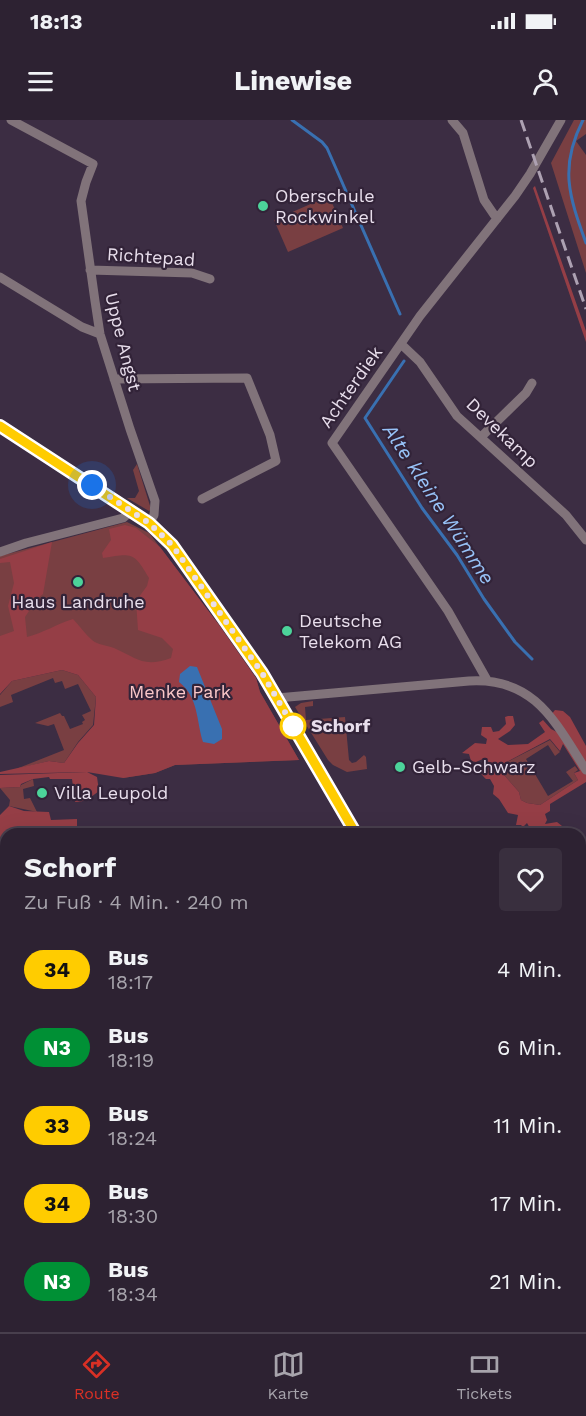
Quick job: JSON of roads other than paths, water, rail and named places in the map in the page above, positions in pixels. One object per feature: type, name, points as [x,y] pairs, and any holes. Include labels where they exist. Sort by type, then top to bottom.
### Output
[{"type":"main road","points":[[0,426],[149,523],[174,548],[277,698],[353,828]]},
{"type":"street","name":"Uppe Angst","points":[[11,120],[93,164],[81,201],[90,270],[100,333],[155,501],[154,515],[149,523]]},
{"type":"street","points":[[452,120],[463,132],[484,200],[497,219]]},
{"type":"street","name":"Achterdiek","points":[[488,680],[448,611],[332,443],[420,316],[530,174],[561,120]]},
{"type":"street","name":"Richtepad","points":[[90,270],[192,273],[210,279]]},
{"type":"street","points":[[0,277],[82,327],[100,333]]},
{"type":"street","name":"Devekamp","points":[[402,344],[420,362],[457,416],[566,515],[586,540]]},
{"type":"street","points":[[114,379],[247,378],[270,435],[276,461],[202,499]]},
{"type":"street","points":[[481,437],[526,393],[532,382]]},
{"type":"street","points":[[0,552],[123,518],[131,511]]},
{"type":"street","points":[[277,698],[488,680],[504,683],[526,694],[548,712],[586,770]]},
{"type":"water","points":[[190,666],[197,667],[222,729],[222,739],[214,744],[203,742],[194,702],[179,682],[180,674]]},
{"type":"waterway","name":"Alte kleine Wümme","points":[[292,120],[327,148],[400,314]]},
{"type":"waterway","points":[[583,120],[571,152],[569,182],[575,211],[586,243]]},
{"type":"waterway","name":"Alte kleine Wümme","points":[[404,361],[365,418],[422,508],[457,555],[484,599],[515,642],[532,659]]},
{"type":"railway","points":[[521,120],[586,309]]},
{"type":"place","name":"Oberschule Rockwinkel","points":[[263,206]]},
{"type":"place","name":"Haus Landruhe","points":[[78,582]]},
{"type":"place","name":"Deutsche Telekom AG","points":[[287,631]]},
{"type":"place","name":"Schorf","points":[[293,726]]},
{"type":"place","name":"Gelb-Schwarz","points":[[400,767]]},
{"type":"place","name":"Villa Leupold","points":[[42,793]]},
{"type":"park label","name":"Menke Park","points":[[180,692]]}]
